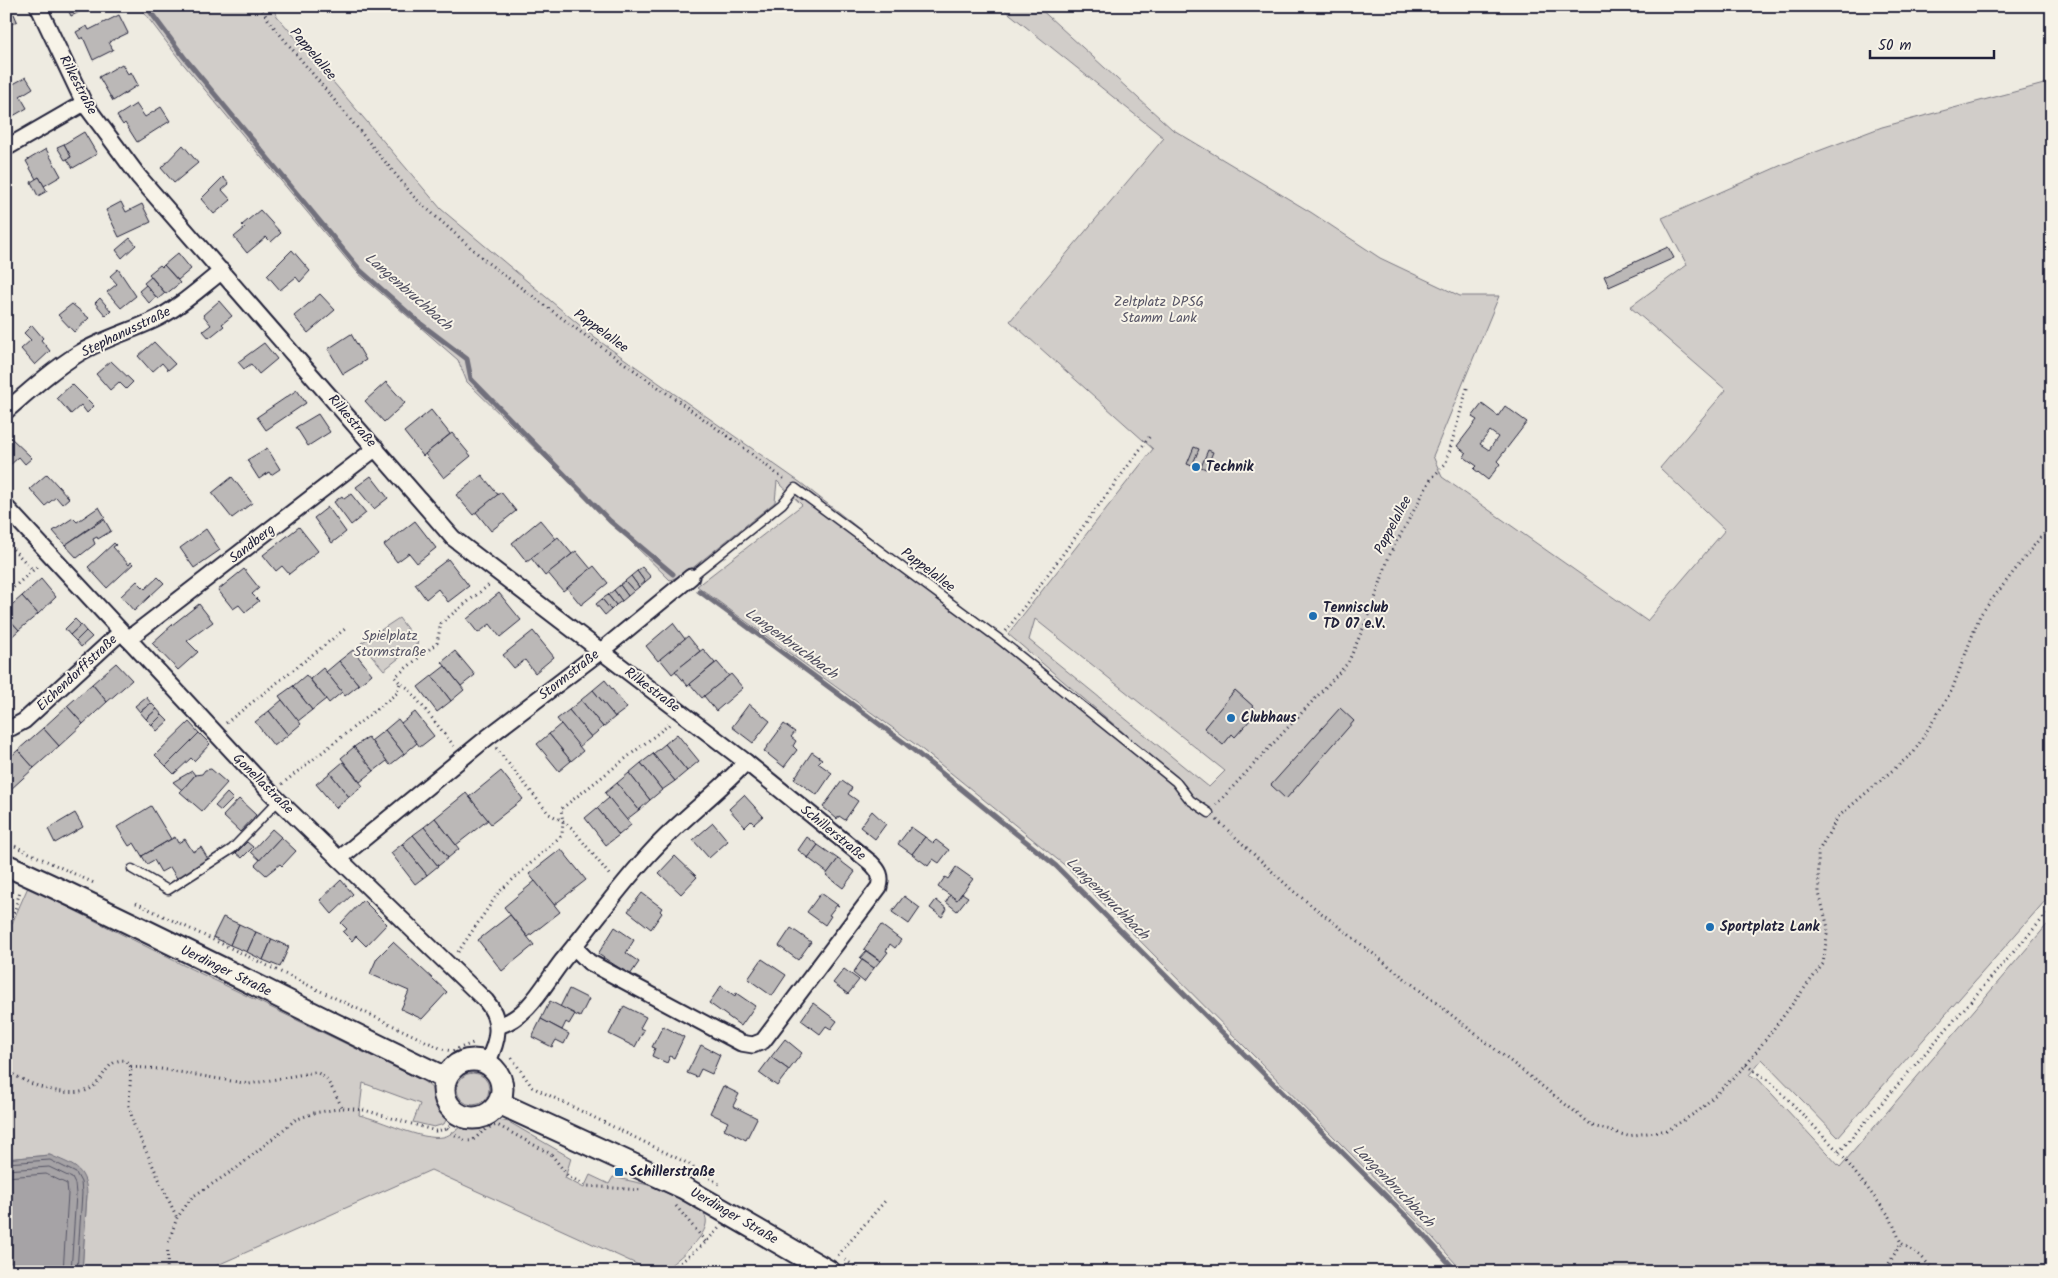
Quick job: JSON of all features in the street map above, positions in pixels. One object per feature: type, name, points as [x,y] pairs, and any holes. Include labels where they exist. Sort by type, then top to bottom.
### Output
[{"type":"street","name":"Rilkestraße","points":[[38,6],[84,102],[140,177],[453,538],[746,762]]},
{"type":"street","points":[[6,148],[84,102]]},
{"type":"street","name":"Stephanusstraße","points":[[6,411],[78,354],[121,332],[154,320],[174,309],[222,271]]},
{"type":"street","name":"Sandberg","points":[[124,635],[376,448]]},
{"type":"street","name":"Gonellastraße","points":[[6,507],[213,733],[339,860],[492,1008],[498,1026]]},
{"type":"street","name":"Stormstraße","points":[[339,860],[488,737],[601,651],[691,577]]},
{"type":"street","name":"Eichendorffstraße","points":[[6,728],[11,728],[24,721],[124,635]]},
{"type":"street","points":[[487,1063],[496,1043],[498,1026],[510,1023],[526,1010],[620,888],[652,850],[731,779],[746,762]]},
{"type":"street","name":"Schillerstraße","points":[[574,947],[588,962],[741,1043],[753,1045],[763,1040],[879,887],[881,880],[880,874],[871,863],[746,762]]},
{"type":"street","name":"Uerdinger Straße","points":[[6,865],[335,1026],[446,1078]]},
{"type":"street","points":[[468,1060],[487,1063],[496,1070],[501,1080],[502,1092],[499,1103],[492,1111],[482,1117],[454,1122],[452,1109],[446,1100],[443,1089],[451,1069],[458,1063],[468,1060]]},
{"type":"street","name":"Uerdinger Straße","points":[[499,1103],[684,1188],[834,1264]]},
{"type":"lane","name":"Stormstraße","points":[[691,577],[782,504],[795,488]]},
{"type":"lane","name":"Pappelallee","points":[[795,488],[999,639],[1176,782],[1190,800],[1209,813]]},
{"type":"lane","points":[[132,868],[168,890],[232,849],[275,796]]},
{"type":"path","name":"Pappelallee","points":[[260,6],[269,21],[415,198],[488,263],[590,339],[739,444],[795,488]]},
{"type":"path","name":"Pappelallee","points":[[1209,813],[1348,663],[1372,608],[1389,556],[1431,479],[1446,463],[1468,385]]},
{"type":"path","points":[[999,639],[1150,436]]},
{"type":"path","points":[[1209,813],[1292,890],[1593,1126],[1628,1136],[1668,1130],[1700,1110],[1746,1065],[1823,964],[1828,928],[1819,893],[1818,852],[1838,817],[1914,752],[1952,690],[1980,615],[2040,538],[2052,526]]},
{"type":"path","points":[[6,542],[33,570]]},
{"type":"path","points":[[6,594],[50,555]]},
{"type":"path","points":[[464,758],[408,688],[400,683],[396,677],[437,643],[441,623],[502,575]]},
{"type":"path","points":[[213,733],[345,629]]},
{"type":"path","points":[[275,796],[397,693],[400,683]]},
{"type":"path","points":[[447,964],[464,946],[500,892],[562,835],[563,821],[561,809],[683,714]]},
{"type":"path","points":[[488,737],[549,814],[572,828],[620,888]]},
{"type":"path","points":[[6,842],[99,885]]},
{"type":"path","points":[[6,942],[22,891],[14,888]]},
{"type":"path","points":[[134,902],[442,1049],[452,1051],[473,1043]]},
{"type":"path","points":[[1839,1152],[2052,908]]},
{"type":"path","points":[[512,1058],[532,1087]]},
{"type":"path","points":[[6,1068],[10,1073],[36,1086],[62,1093],[80,1092],[93,1087],[114,1062],[121,1059],[128,1061],[132,1067],[129,1106],[134,1125],[177,1218]]},
{"type":"path","points":[[1746,1065],[1773,1084],[1839,1152],[1890,1217],[1901,1243],[1921,1256],[1935,1272]]},
{"type":"path","points":[[132,1067],[161,1069],[249,1084],[314,1072],[322,1074],[327,1080],[343,1108]]},
{"type":"path","points":[[167,1272],[168,1243],[177,1218],[192,1197],[237,1168],[295,1120],[314,1113],[343,1108],[364,1110],[436,1131],[454,1122],[460,1139],[467,1142],[475,1139],[489,1126],[497,1125],[551,1154],[568,1176],[587,1186],[643,1190]]},
{"type":"path","points":[[834,1264],[885,1201]]},
{"type":"path","points":[[669,1272],[706,1242],[675,1205]]},
{"type":"path","points":[[1884,1272],[1901,1243]]},
{"type":"green space","name":"Zeltplatz DPSG Stamm Lank","points":[[139,6],[272,6],[277,16],[441,209],[595,338],[801,483],[1186,786],[1008,634],[1153,449],[1010,321],[1164,138],[1000,6],[1037,6],[1172,129],[1312,213],[1380,258],[1460,296],[1499,296],[1433,456],[1442,477],[1647,621],[1725,530],[1660,468],[1726,390],[1630,307],[1687,265],[1662,218],[1784,164],[1882,127],[2044,84],[2052,80],[2052,893],[1838,1137],[1762,1059],[1749,1075],[1758,1079],[1840,1167],[2052,919],[2052,1272],[1463,1272],[1426,1230],[1068,868],[919,747],[697,586],[802,505],[777,481],[775,502],[685,574],[670,580],[467,382],[458,360],[358,273],[180,60]],"holes":[[[1035,619],[1225,771],[1209,787],[1029,640]],[[1235,690],[1255,708],[1248,717],[1250,719],[1236,736],[1232,734],[1223,745],[1204,728]]]},
{"type":"green space","name":"Spielplatz Stormstraße","points":[[399,618],[418,643],[384,670],[361,643]]},
{"type":"green space","points":[[28,887],[181,964],[423,1081],[439,1096],[448,1116],[444,1124],[434,1127],[413,1122],[420,1104],[363,1083],[359,1115],[413,1133],[434,1137],[447,1136],[468,1124],[498,1120],[509,1122],[571,1158],[565,1178],[584,1188],[590,1175],[609,1184],[613,1177],[653,1186],[701,1210],[706,1220],[704,1230],[694,1244],[674,1263],[662,1272],[654,1272],[431,1170],[211,1268],[211,1272],[82,1272],[87,1194],[50,1155],[6,1159],[6,937]]},
{"type":"green space","points":[[473,1073],[479,1074],[484,1078],[488,1083],[488,1095],[484,1100],[479,1104],[473,1105],[467,1104],[462,1100],[458,1095],[457,1089],[458,1083],[462,1078],[467,1074]]},
{"type":"water","points":[[50,1155],[81,1172],[86,1185],[82,1272],[6,1272],[6,1159]]},
{"type":"building","points":[[66,6],[92,6],[71,16]]},
{"type":"building","points":[[14,14],[17,21],[6,27],[6,18]]},
{"type":"building","points":[[119,15],[128,33],[109,42],[113,50],[93,60],[83,37],[80,39],[76,32],[87,26],[89,30]]},
{"type":"building","points":[[122,64],[128,74],[131,72],[138,85],[113,101],[99,77]]},
{"type":"building","points":[[26,77],[33,88],[20,96],[27,108],[6,120],[6,88]]},
{"type":"building","points":[[136,104],[145,117],[161,107],[170,121],[137,142],[125,123],[123,125],[117,116]]},
{"type":"building","points":[[84,132],[97,154],[73,168],[67,159],[71,157],[64,144]]},
{"type":"building","points":[[64,144],[71,157],[65,160],[57,147]]},
{"type":"building","points":[[183,145],[198,163],[174,183],[161,168]]},
{"type":"building","points":[[46,149],[61,176],[44,186],[39,177],[36,179],[26,161]]},
{"type":"building","points":[[39,177],[47,191],[38,196],[31,182]]},
{"type":"building","points":[[223,177],[229,184],[222,190],[231,200],[214,214],[201,199]]},
{"type":"building","points":[[121,202],[126,212],[142,204],[151,222],[119,237],[106,210]]},
{"type":"building","points":[[260,210],[281,233],[271,242],[266,237],[247,253],[234,237],[245,228],[242,225]]},
{"type":"building","points":[[130,238],[136,245],[122,258],[116,250]]},
{"type":"building","points":[[1668,247],[1674,258],[1609,287],[1604,276]]},
{"type":"building","points":[[292,250],[310,271],[300,282],[296,277],[280,290],[267,275]]},
{"type":"building","points":[[178,253],[191,269],[178,280],[164,265]]},
{"type":"building","points":[[160,265],[162,267],[164,265],[180,283],[166,294],[149,274]]},
{"type":"building","points":[[118,269],[136,296],[121,308],[107,292],[117,284],[110,276]]},
{"type":"building","points":[[151,277],[165,293],[158,299],[144,283]]},
{"type":"building","points":[[146,285],[156,297],[149,303],[139,291]]},
{"type":"building","points":[[320,294],[335,310],[308,333],[294,316]]},
{"type":"building","points":[[100,298],[111,311],[106,316],[95,303]]},
{"type":"building","points":[[219,301],[232,316],[222,324],[224,326],[209,338],[203,331],[211,325],[203,315]]},
{"type":"building","points":[[72,304],[89,318],[74,332],[58,315]]},
{"type":"building","points":[[32,325],[43,338],[41,340],[50,351],[35,365],[21,349],[31,340],[24,333]]},
{"type":"building","points":[[351,334],[366,360],[343,374],[328,349]]},
{"type":"building","points":[[154,342],[175,364],[168,370],[162,363],[152,372],[138,356]]},
{"type":"building","points":[[264,343],[277,359],[259,374],[251,364],[244,369],[238,362]]},
{"type":"building","points":[[111,361],[133,382],[126,389],[119,382],[110,390],[96,374]]},
{"type":"building","points":[[386,382],[405,403],[384,422],[365,401]]},
{"type":"building","points":[[72,384],[94,406],[87,413],[81,405],[71,414],[57,398]]},
{"type":"building","points":[[297,390],[306,403],[266,430],[257,417]]},
{"type":"building","points":[[1482,404],[1498,416],[1505,406],[1527,422],[1497,461],[1500,464],[1488,480],[1474,469],[1477,466],[1464,457],[1466,453],[1457,446],[1477,420],[1472,417]],"holes":[[[1490,431],[1498,437],[1489,450],[1480,444]]]},
{"type":"building","points":[[431,410],[450,434],[423,456],[404,432]]},
{"type":"building","points":[[318,414],[330,432],[308,446],[296,427]]},
{"type":"building","points":[[452,433],[471,456],[444,478],[425,454]]},
{"type":"building","points":[[9,436],[32,458],[25,464],[19,457],[9,466],[6,463],[6,439]]},
{"type":"building","points":[[1194,447],[1199,449],[1192,466],[1187,464]]},
{"type":"building","points":[[267,448],[280,469],[271,475],[269,472],[259,479],[247,460]]},
{"type":"building","points":[[1208,450],[1213,452],[1206,469],[1201,467]]},
{"type":"building","points":[[47,474],[69,498],[62,504],[56,497],[45,506],[30,489]]},
{"type":"building","points":[[482,475],[498,495],[473,515],[456,495]]},
{"type":"building","points":[[371,476],[388,498],[374,509],[356,487]]},
{"type":"building","points":[[232,477],[252,503],[232,518],[212,493]]},
{"type":"building","points":[[501,492],[516,511],[491,531],[476,512]]},
{"type":"building","points":[[351,494],[366,513],[351,525],[334,502],[342,496],[344,499]]},
{"type":"building","points":[[99,507],[105,517],[65,545],[53,531],[73,518],[77,522]]},
{"type":"building","points":[[328,507],[346,532],[332,543],[314,518]]},
{"type":"building","points":[[104,519],[111,531],[98,539],[97,537],[93,539],[95,544],[77,558],[65,545]]},
{"type":"building","points":[[540,520],[556,539],[527,562],[512,543]]},
{"type":"building","points":[[415,521],[436,548],[417,563],[409,553],[397,562],[384,545]]},
{"type":"building","points":[[299,527],[318,551],[289,574],[282,566],[276,571],[263,555]]},
{"type":"building","points":[[206,529],[220,550],[194,568],[180,548]]},
{"type":"building","points":[[558,537],[572,554],[545,576],[531,558]]},
{"type":"building","points":[[114,543],[116,545],[113,547],[129,565],[131,562],[133,564],[107,588],[88,567]]},
{"type":"building","points":[[576,551],[591,569],[563,591],[548,573]]},
{"type":"building","points":[[448,559],[469,586],[448,602],[438,589],[426,599],[415,584]]},
{"type":"building","points":[[594,566],[608,583],[581,605],[567,588]]},
{"type":"building","points":[[642,567],[651,577],[645,582],[637,571]]},
{"type":"building","points":[[244,569],[259,588],[252,594],[259,601],[245,612],[239,605],[233,609],[218,590]]},
{"type":"building","points":[[637,571],[645,582],[639,587],[631,576]]},
{"type":"building","points":[[631,576],[639,587],[634,591],[625,581]]},
{"type":"building","points":[[158,577],[164,583],[134,611],[121,596],[137,581],[145,589]]},
{"type":"building","points":[[41,579],[56,597],[38,614],[22,596]]},
{"type":"building","points":[[625,581],[634,591],[628,596],[620,585]]},
{"type":"building","points":[[620,585],[628,596],[622,601],[614,590]]},
{"type":"building","points":[[614,590],[622,601],[616,605],[608,595]]},
{"type":"building","points":[[499,593],[521,620],[500,637],[490,624],[478,633],[467,619]]},
{"type":"building","points":[[608,595],[616,605],[611,610],[602,599]]},
{"type":"building","points":[[22,596],[38,614],[19,630],[6,616],[6,610]]},
{"type":"building","points":[[602,599],[611,610],[605,615],[596,604]]},
{"type":"building","points":[[199,604],[213,622],[187,641],[198,652],[178,670],[152,643]]},
{"type":"building","points":[[6,616],[19,630],[6,642]]},
{"type":"building","points":[[75,619],[81,625],[70,635],[65,629]]},
{"type":"building","points":[[673,623],[685,639],[658,661],[646,646]]},
{"type":"building","points":[[81,625],[86,631],[76,641],[70,635]]},
{"type":"building","points":[[86,631],[92,637],[81,647],[76,641]]},
{"type":"building","points":[[533,631],[554,657],[535,673],[525,660],[514,668],[503,655]]},
{"type":"building","points":[[688,636],[700,651],[672,674],[660,659]]},
{"type":"building","points":[[703,649],[715,663],[688,686],[675,671]]},
{"type":"building","points":[[353,650],[372,674],[359,685],[339,661]]},
{"type":"building","points":[[455,651],[475,675],[461,686],[442,662]]},
{"type":"building","points":[[339,661],[359,685],[345,696],[326,672]]},
{"type":"building","points":[[717,662],[729,676],[702,698],[690,684]]},
{"type":"building","points":[[116,663],[132,680],[107,702],[92,684]]},
{"type":"building","points":[[445,666],[464,690],[451,701],[432,676]]},
{"type":"building","points":[[323,668],[342,692],[329,703],[310,679]]},
{"type":"building","points":[[731,674],[743,688],[716,711],[704,696]]},
{"type":"building","points":[[306,675],[326,699],[312,710],[293,686]]},
{"type":"building","points":[[432,676],[451,701],[437,712],[418,687]]},
{"type":"building","points":[[605,680],[627,708],[615,717],[593,690]]},
{"type":"building","points":[[92,684],[107,702],[83,724],[67,706]]},
{"type":"building","points":[[293,686],[312,710],[298,721],[279,696]]},
{"type":"building","points":[[593,690],[615,717],[603,727],[581,700]]},
{"type":"building","name":"Clubhaus","points":[[1235,690],[1255,708],[1248,717],[1251,719],[1235,737],[1232,734],[1223,745],[1204,728]]},
{"type":"building","points":[[146,697],[151,703],[140,712],[135,706]]},
{"type":"building","points":[[282,700],[301,724],[288,735],[269,711]]},
{"type":"building","points":[[581,700],[603,727],[591,737],[569,710]]},
{"type":"building","points":[[151,703],[157,709],[146,719],[140,712]]},
{"type":"building","points":[[749,704],[770,721],[753,743],[732,727]]},
{"type":"building","points":[[67,706],[83,724],[59,746],[43,728]]},
{"type":"building","points":[[1340,708],[1354,721],[1286,799],[1271,785]]},
{"type":"building","points":[[157,709],[162,715],[152,725],[146,719]]},
{"type":"building","points":[[569,710],[591,737],[579,747],[557,719]]},
{"type":"building","points":[[269,711],[288,735],[274,746],[255,722]]},
{"type":"building","points":[[415,712],[434,736],[420,747],[401,723]]},
{"type":"building","points":[[162,715],[168,721],[157,731],[152,725]]},
{"type":"building","points":[[398,719],[417,743],[404,754],[385,730]]},
{"type":"building","points":[[189,722],[199,733],[166,766],[155,755]]},
{"type":"building","points":[[561,724],[583,751],[571,761],[549,734]]},
{"type":"building","points":[[784,724],[795,732],[791,737],[796,741],[793,746],[797,750],[784,767],[764,751]]},
{"type":"building","points":[[43,728],[59,746],[34,768],[18,750]]},
{"type":"building","points":[[385,730],[404,754],[390,765],[371,741]]},
{"type":"building","points":[[199,733],[210,744],[194,761],[191,758],[174,774],[166,766]]},
{"type":"building","points":[[549,734],[571,761],[559,771],[537,744]]},
{"type":"building","points":[[677,734],[699,761],[687,771],[665,744]]},
{"type":"building","points":[[368,737],[387,761],[374,771],[354,747]]},
{"type":"building","points":[[665,744],[687,771],[675,781],[653,754]]},
{"type":"building","points":[[354,747],[374,771],[360,782],[341,758]]},
{"type":"building","points":[[18,750],[34,768],[10,790],[6,786],[6,761]]},
{"type":"building","points":[[812,752],[822,759],[818,763],[832,773],[817,795],[794,779]]},
{"type":"building","points":[[653,754],[675,781],[662,790],[641,763]]},
{"type":"building","points":[[343,762],[363,786],[349,797],[330,773]]},
{"type":"building","points":[[641,763],[662,790],[650,800],[629,773]]},
{"type":"building","points":[[211,769],[227,783],[202,811],[180,792],[195,775],[202,774],[205,770]]},
{"type":"building","points":[[192,771],[195,775],[182,790],[173,782]]},
{"type":"building","points":[[501,771],[523,799],[491,824],[469,797]]},
{"type":"building","points":[[330,773],[349,797],[336,808],[316,784]]},
{"type":"building","points":[[629,773],[650,800],[639,810],[617,783]]},
{"type":"building","points":[[842,781],[852,788],[848,794],[858,801],[845,820],[839,816],[837,819],[823,807]]},
{"type":"building","points":[[617,783],[639,810],[626,820],[605,793]]},
{"type":"building","points":[[227,793],[233,799],[221,811],[215,806]]},
{"type":"building","points":[[466,793],[488,820],[456,845],[435,818]]},
{"type":"building","points":[[744,795],[763,816],[754,824],[751,821],[745,827],[729,809]]},
{"type":"building","points":[[609,798],[631,825],[619,835],[597,808]]},
{"type":"building","points":[[239,799],[256,815],[240,832],[223,816]]},
{"type":"building","points":[[151,806],[171,839],[142,856],[134,843],[129,846],[117,827]]},
{"type":"building","points":[[597,808],[619,835],[606,845],[585,818]]},
{"type":"building","points":[[872,811],[886,824],[875,839],[860,827]]},
{"type":"building","points":[[75,813],[83,827],[55,843],[48,829]]},
{"type":"building","points":[[435,818],[459,849],[448,858],[424,827]]},
{"type":"building","points":[[713,823],[728,841],[709,858],[693,840]]},
{"type":"building","points":[[424,827],[448,858],[438,866],[413,835]]},
{"type":"building","points":[[911,827],[925,837],[912,854],[898,844]]},
{"type":"building","points":[[272,829],[281,837],[260,860],[251,852]]},
{"type":"building","points":[[413,835],[438,866],[427,875],[402,844]]},
{"type":"building","points":[[175,837],[178,843],[185,839],[193,852],[201,847],[209,861],[178,880],[170,867],[161,872],[154,860],[147,864],[142,856]]},
{"type":"building","points":[[281,837],[296,851],[282,866],[280,864],[266,875],[255,865]]},
{"type":"building","points":[[807,837],[818,845],[808,858],[798,850]]},
{"type":"building","points":[[925,837],[933,843],[936,840],[949,850],[939,863],[933,859],[928,866],[912,854]]},
{"type":"building","points":[[247,842],[253,847],[242,858],[236,853]]},
{"type":"building","points":[[402,844],[427,875],[415,884],[391,853]]},
{"type":"building","points":[[818,845],[838,859],[828,873],[808,858]]},
{"type":"building","points":[[561,849],[586,880],[554,905],[529,874]]},
{"type":"building","points":[[675,856],[697,877],[681,894],[659,873]]},
{"type":"building","points":[[838,859],[855,872],[843,888],[826,875]]},
{"type":"building","points":[[956,867],[973,879],[957,900],[938,887],[945,877],[948,879]]},
{"type":"building","points":[[341,880],[353,894],[332,914],[320,900]]},
{"type":"building","points":[[535,881],[560,912],[528,937],[504,907]]},
{"type":"building","points":[[642,893],[662,908],[660,911],[662,913],[651,929],[628,911]]},
{"type":"building","points":[[821,893],[839,906],[837,905],[829,915],[831,916],[825,925],[807,912]]},
{"type":"building","points":[[962,893],[968,897],[957,911],[946,902],[950,895],[957,900]]},
{"type":"building","points":[[904,896],[920,908],[909,924],[892,912]]},
{"type":"building","points":[[363,900],[387,924],[366,946],[356,936],[352,941],[343,932],[347,929],[341,923]]},
{"type":"building","points":[[936,900],[947,909],[942,917],[930,908]]},
{"type":"building","points":[[510,915],[534,945],[502,971],[478,940]]},
{"type":"building","points":[[223,917],[239,924],[230,945],[213,937]]},
{"type":"building","points":[[239,924],[256,932],[247,952],[230,945]]},
{"type":"building","points":[[881,925],[901,940],[895,948],[890,944],[886,951],[888,952],[881,961],[864,949]]},
{"type":"building","points":[[615,927],[634,940],[626,953],[639,962],[630,975],[598,954]]},
{"type":"building","points":[[791,928],[811,942],[798,960],[779,946]]},
{"type":"building","points":[[256,932],[272,939],[263,960],[247,952]]},
{"type":"building","points":[[272,939],[289,947],[280,967],[263,960]]},
{"type":"building","points":[[393,942],[447,992],[422,1019],[401,1009],[409,991],[370,974],[377,958]]},
{"type":"building","points":[[866,951],[880,961],[874,968],[860,958]]},
{"type":"building","points":[[762,959],[786,975],[772,996],[748,979]]},
{"type":"building","points":[[862,960],[874,968],[864,982],[853,973]]},
{"type":"building","points":[[844,969],[859,980],[848,994],[833,983]]},
{"type":"building","points":[[721,986],[735,996],[736,993],[755,1006],[741,1026],[709,1003]]},
{"type":"building","points":[[569,989],[589,999],[580,1017],[560,1007]]},
{"type":"building","points":[[550,1001],[575,1014],[569,1024],[566,1022],[562,1030],[541,1019]]},
{"type":"building","points":[[813,1003],[837,1021],[831,1029],[826,1026],[820,1034],[801,1020]]},
{"type":"building","points":[[624,1006],[646,1017],[640,1028],[644,1030],[635,1047],[609,1034]]},
{"type":"building","points":[[541,1019],[569,1034],[564,1044],[556,1040],[552,1047],[532,1037]]},
{"type":"building","points":[[663,1026],[684,1037],[674,1058],[670,1056],[667,1063],[652,1056],[655,1048],[652,1047]]},
{"type":"building","points":[[785,1039],[802,1053],[789,1070],[771,1057]]},
{"type":"building","points":[[701,1045],[720,1055],[712,1074],[701,1069],[697,1077],[687,1073]]},
{"type":"building","points":[[771,1057],[789,1070],[777,1086],[759,1073]]},
{"type":"building","points":[[723,1086],[739,1094],[733,1106],[757,1118],[746,1140],[724,1129],[728,1122],[710,1113]]},
{"type":"waterway","name":"Langenbruchbach","points":[[146,6],[184,57],[360,270],[421,324],[467,359],[471,379],[610,521],[673,574]]},
{"type":"waterway","name":"Langenbruchbach","points":[[699,591],[906,744],[1056,866],[1414,1224],[1457,1272]]},
{"type":"place","name":"Technik","points":[[1196,467]]},
{"type":"place","name":"Tennisclub TD 07 e.V.","points":[[1313,616]]},
{"type":"place","name":"Clubhaus","points":[[1231,718]]},
{"type":"place","name":"Sportplatz Lank","points":[[1710,927]]},
{"type":"place","name":"Schillerstraße","points":[[619,1172]]}]
